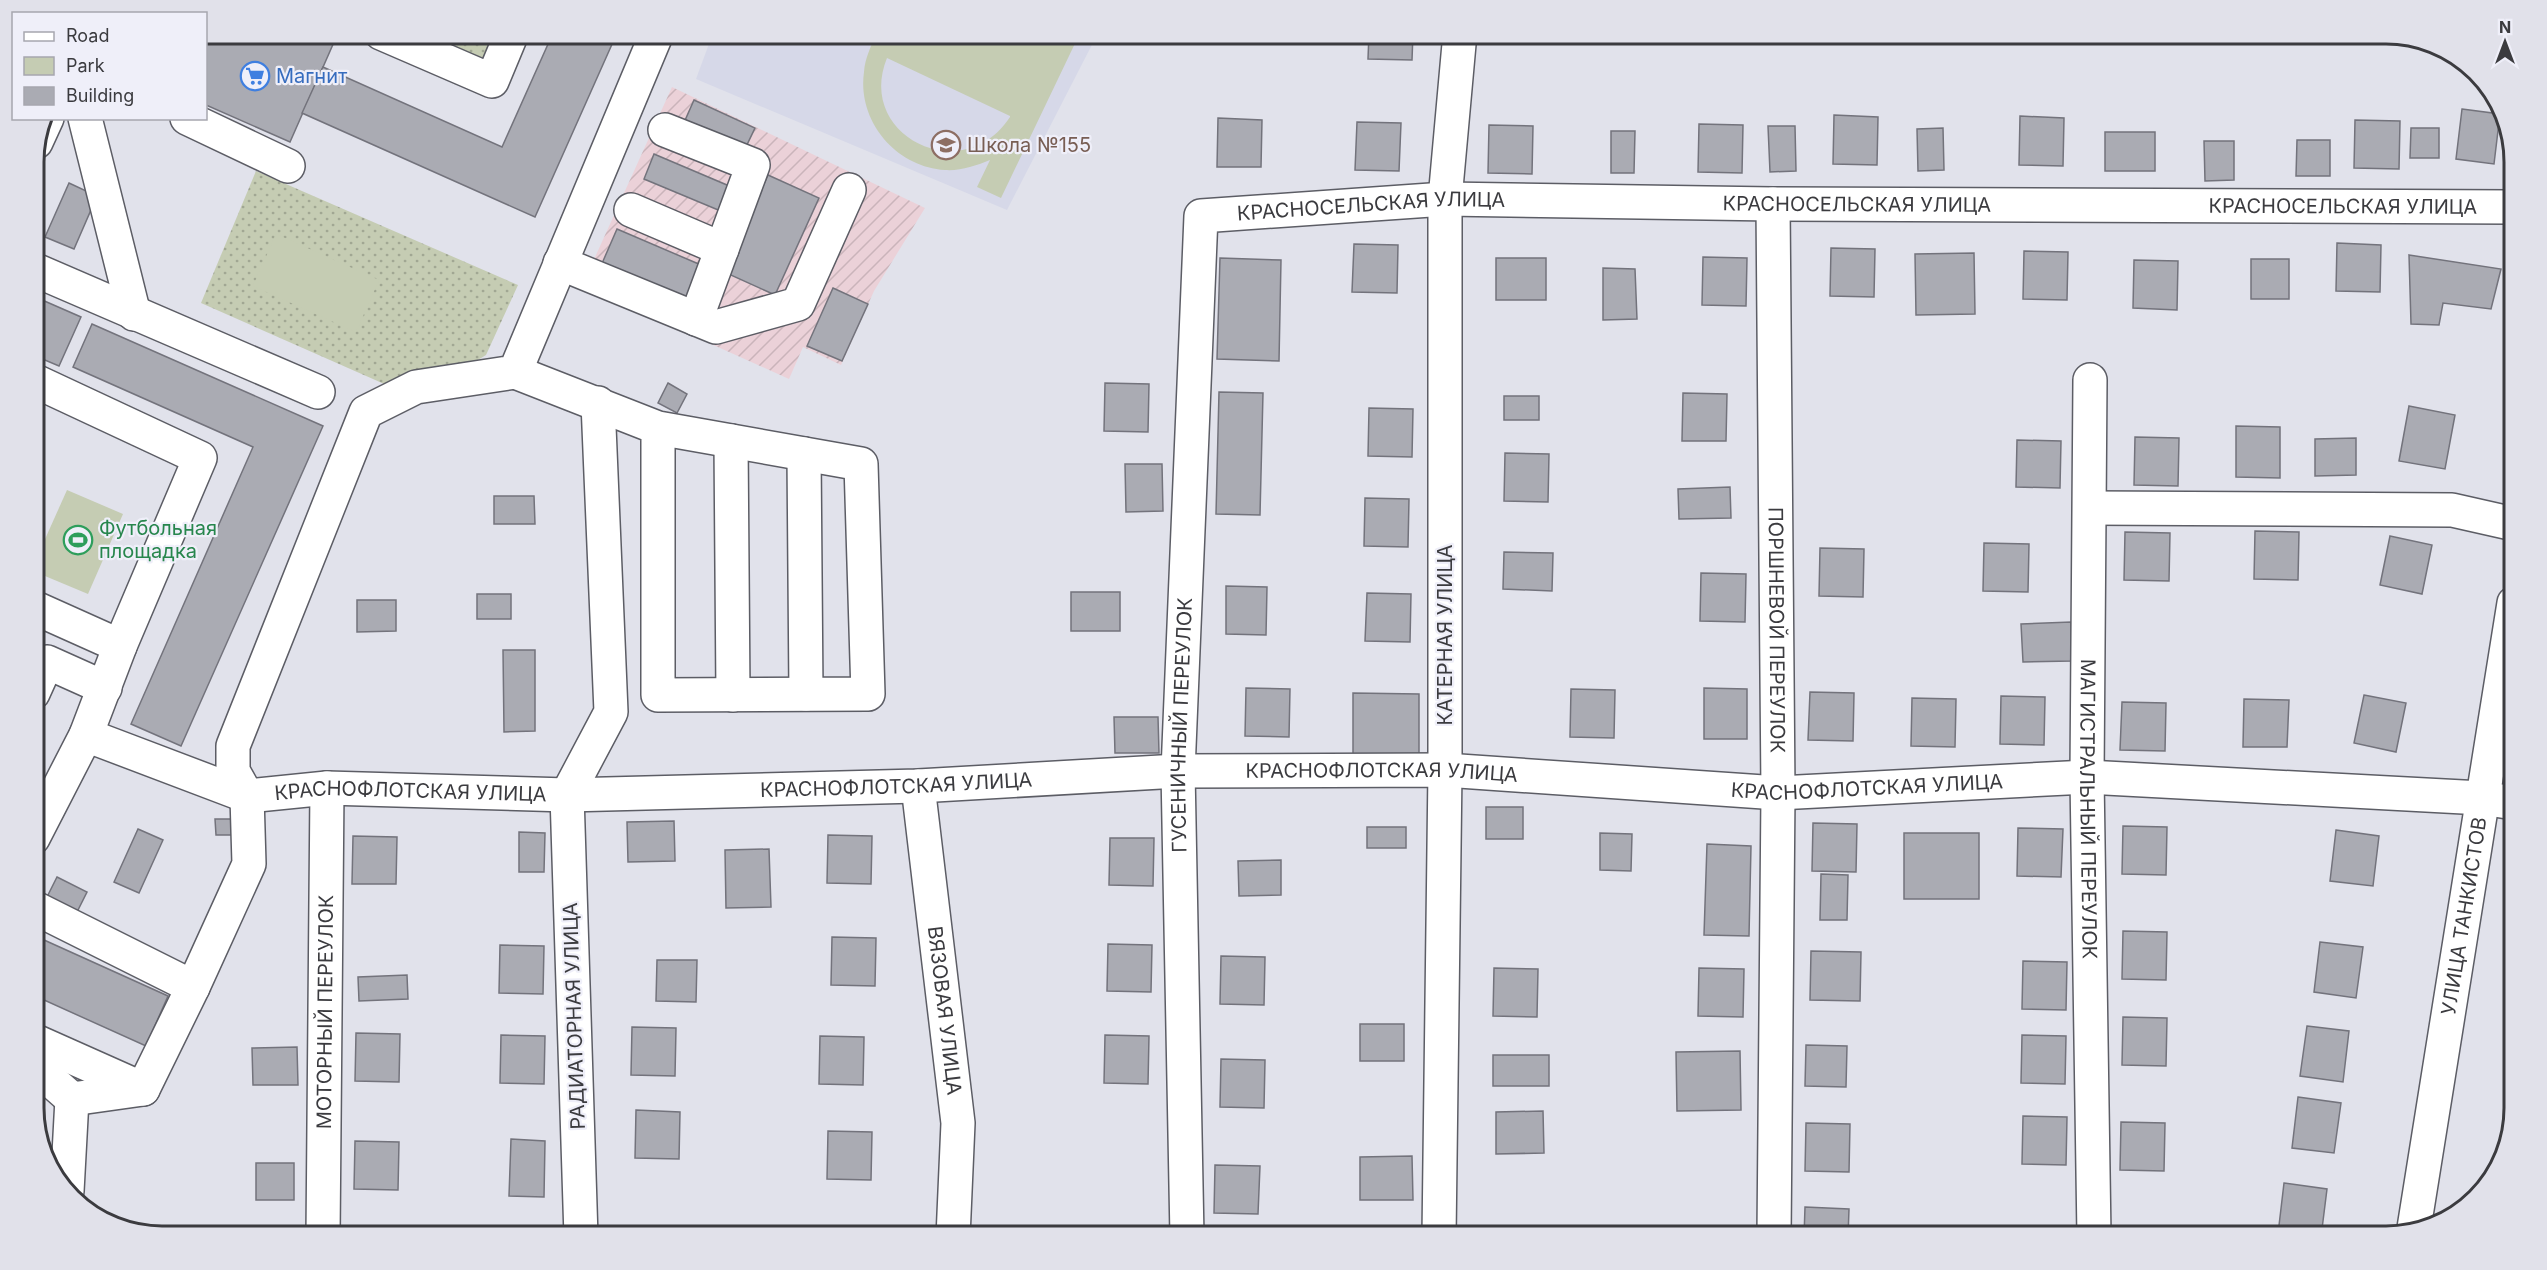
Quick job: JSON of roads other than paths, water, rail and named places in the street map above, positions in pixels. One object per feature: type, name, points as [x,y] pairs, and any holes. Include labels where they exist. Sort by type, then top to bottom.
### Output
[{"type":"street","points":[[406,44],[492,81],[507,44]]},
{"type":"street","points":[[514,372],[652,44]]},
{"type":"street","name":"КАТЕРНАЯ УЛИЦА","points":[[1439,1226],[1445,770],[1445,200],[1459,44]]},
{"type":"street","points":[[86,120],[134,314]]},
{"type":"street","points":[[191,120],[288,166]]},
{"type":"street","points":[[665,130],[753,165],[696,319]]},
{"type":"street","points":[[560,263],[716,327],[798,304],[849,190]]},
{"type":"street","name":"КРАСНОСЕЛЬСКАЯ УЛИЦА","points":[[1201,216],[1445,200],[1773,204],[2503,207]]},
{"type":"street","name":"ПОРШНЕВОЙ ПЕРЕУЛОК","points":[[1773,204],[1778,793],[1774,1226]]},
{"type":"street","points":[[631,210],[722,249]]},
{"type":"street","name":"ГУСЕНИЧНЫЙ ПЕРЕУЛОК","points":[[1187,1226],[1178,771],[1201,216]]},
{"type":"street","points":[[44,274],[318,392]]},
{"type":"street","points":[[143,1089],[249,864],[248,796],[233,771],[233,746],[366,412],[416,387],[514,372],[658,428],[861,464],[868,694],[658,695],[658,428]]},
{"type":"street","name":"МАГИСТРАЛЬНЫЙ ПЕРЕУЛОК","points":[[2091,381],[2087,777],[2094,1226]]},
{"type":"street","points":[[44,385],[200,458],[120,646],[86,735],[44,817]]},
{"type":"street","points":[[567,795],[611,712],[598,403]]},
{"type":"street","points":[[732,441],[734,695]]},
{"type":"street","points":[[804,454],[806,694]]},
{"type":"street","points":[[2090,508],[2451,510],[2503,522]]},
{"type":"street","points":[[44,612],[120,646]]},
{"type":"street","points":[[44,669],[47,662],[105,688]]},
{"type":"street","name":"УЛИЦА ТАНКИСТОВ","points":[[2415,1222],[2504,667]]},
{"type":"street","points":[[86,735],[248,796]]},
{"type":"street","name":"КРАСНОФЛОТСКАЯ УЛИЦА","points":[[248,796],[327,788],[567,795],[918,786],[1178,771],[1445,770],[1778,793],[2087,777],[2482,798],[2504,801]]},
{"type":"street","name":"ВЯЗОВАЯ УЛИЦА","points":[[918,786],[958,1123],[953,1226]]},
{"type":"street","name":"МОТОРНЫЙ ПЕРЕУЛОК","points":[[322,1226],[327,788]]},
{"type":"street","name":"РАДИАТОРНАЯ УЛИЦА","points":[[567,795],[581,1226]]},
{"type":"street","points":[[44,912],[193,987]]},
{"type":"street","points":[[44,1045],[143,1089]]},
{"type":"street","points":[[44,1075],[72,1100]]},
{"type":"street","points":[[72,1100],[143,1089]]},
{"type":"street","points":[[68,1180],[72,1100]]},
{"type":"place","name":"Магнит","points":[[255,76]]},
{"type":"place","name":"Школа №155","points":[[946,145]]},
{"type":"place","name":"Футбольная площадка","points":[[78,540]]}]
